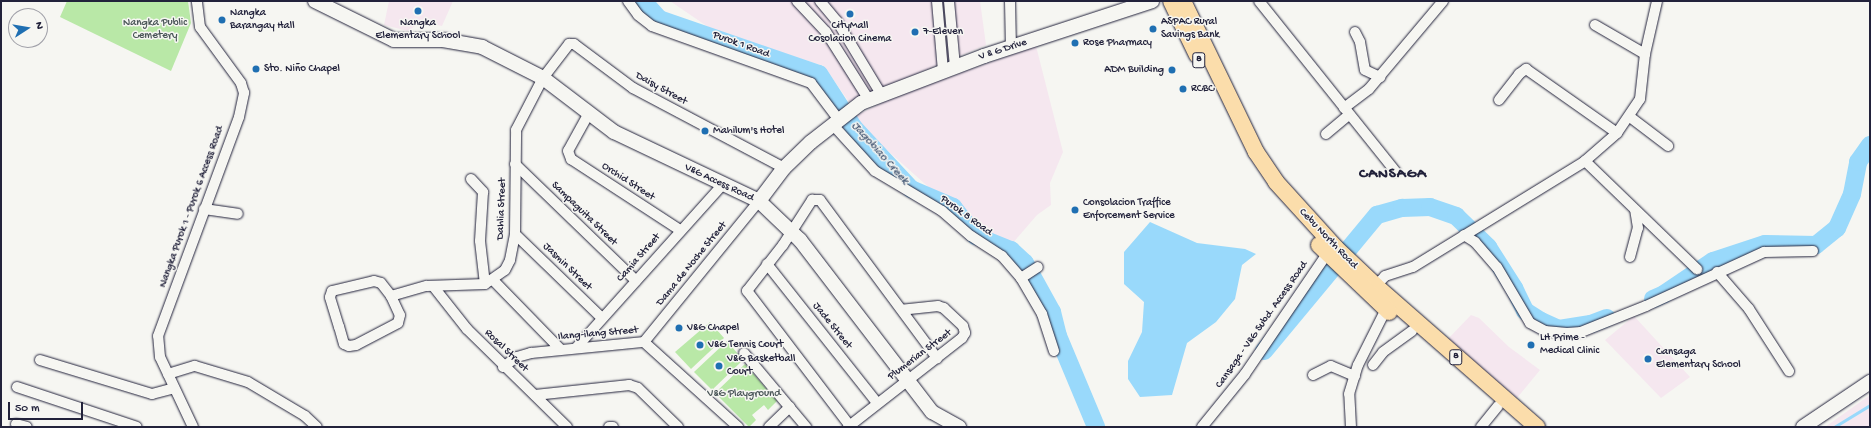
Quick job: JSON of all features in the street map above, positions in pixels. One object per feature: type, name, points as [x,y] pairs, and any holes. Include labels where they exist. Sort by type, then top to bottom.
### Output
[{"type":"main road","name":"Cebu North Road","points":[[1171,1],[1245,152],[1279,201],[1330,253],[1347,267],[1376,286],[1537,427]]},
{"type":"main road","name":"Cebu North Road","points":[[1183,1],[1256,152],[1276,182],[1330,253]]},
{"type":"main road","name":"Cebu North Road","points":[[1347,267],[1386,309],[1522,427]]},
{"type":"street","name":"Nangka Purok 1 - Purok 6 Access Road","points":[[192,427],[159,353],[158,336],[239,117],[244,93],[241,83],[200,28],[197,1]]},
{"type":"street","name":"V&G Access Road","points":[[315,1],[394,40],[443,40],[482,46],[543,78],[614,132],[722,185],[759,201],[791,230],[863,321],[906,381],[932,412],[959,427]]},
{"type":"street","name":"Purok 1 Road","points":[[628,1],[638,15],[652,26],[811,83],[844,116]]},
{"type":"street","points":[[797,1],[826,32],[873,94]]},
{"type":"street","points":[[820,1],[837,21],[873,94]]},
{"type":"street","points":[[936,1],[948,65]]},
{"type":"street","points":[[948,65],[949,1]]},
{"type":"street","points":[[1010,1],[1011,44]]},
{"type":"street","name":"V & G Drive","points":[[759,201],[784,168],[811,142],[873,94],[948,65],[1132,1]]},
{"type":"street","name":"V & G Drive","points":[[1011,44],[1152,1]]},
{"type":"street","points":[[1259,1],[1395,171]]},
{"type":"street","points":[[1326,134],[1346,111],[1380,77],[1444,1]]},
{"type":"street","points":[[1376,286],[1385,276],[1413,267],[1585,161],[1617,133],[1630,117],[1640,99],[1645,54],[1657,1]]},
{"type":"street","points":[[1595,25],[1645,54]]},
{"type":"street","points":[[1355,32],[1360,42],[1365,70],[1380,77]]},
{"type":"street","name":"Daisy Street","points":[[543,78],[565,46],[574,44],[633,88],[784,168]]},
{"type":"street","points":[[1499,100],[1518,74],[1526,70],[1617,133]]},
{"type":"street","name":"Dahlia Street","points":[[489,282],[505,270],[510,260],[515,234],[516,130],[543,78]]},
{"type":"street","name":"Orchid Street","points":[[589,113],[568,151],[571,160],[680,230]]},
{"type":"street","name":"Purok 8 Road","points":[[844,116],[875,171],[942,211],[971,236],[1030,272],[1054,351]]},
{"type":"street","points":[[1630,117],[1668,146]]},
{"type":"street","points":[[1585,161],[1697,269]]},
{"type":"street","name":"Sampaguita Street","points":[[515,164],[636,281]]},
{"type":"street","points":[[471,179],[484,192],[480,240],[489,282],[560,349]]},
{"type":"street","name":"Camia Street","points":[[576,348],[680,230],[722,185]]},
{"type":"street","points":[[849,426],[748,294],[748,287],[783,245],[791,230],[812,200],[820,200],[937,358]]},
{"type":"street","name":"Dama de Noche Street","points":[[644,342],[759,201]]},
{"type":"street","points":[[204,209],[238,214]]},
{"type":"street","points":[[1630,256],[1638,228],[1635,210]]},
{"type":"street","name":"Jasmin Street","points":[[515,234],[602,318]]},
{"type":"street","points":[[1466,234],[1475,242],[1497,268],[1530,323],[1545,331],[1581,332],[1646,306],[1717,272],[1764,252],[1813,251]]},
{"type":"street","name":"Cansaga - V&G Subd. Access Road","points":[[1202,427],[1245,374],[1330,253]]},
{"type":"street","name":"Jade Street","points":[[767,264],[877,403]]},
{"type":"street","points":[[1717,272],[1749,309],[1788,371]]},
{"type":"street","points":[[378,282],[391,296],[400,315],[398,323],[356,345],[344,344],[330,297],[332,291],[378,282]]},
{"type":"street","points":[[391,296],[433,286],[489,282]]},
{"type":"street","name":"Rosal Street","points":[[433,286],[467,329],[503,367],[535,395],[567,427]]},
{"type":"street","name":"Plumerian Street","points":[[849,426],[962,338],[965,333],[963,326],[944,308],[938,306],[902,310]]},
{"type":"street","points":[[1351,427],[1350,394],[1355,376],[1386,309]]},
{"type":"street","points":[[1373,365],[1383,352],[1412,331]]},
{"type":"street","name":"Ilang-ilang Street","points":[[503,367],[517,357],[560,349],[644,342],[738,427]]},
{"type":"street","points":[[744,353],[806,427]]},
{"type":"street","points":[[40,360],[152,394],[174,388]]},
{"type":"street","points":[[168,374],[194,366],[248,382],[305,416],[317,427]]},
{"type":"street","points":[[1313,375],[1331,366],[1355,376]]},
{"type":"street","points":[[1803,427],[1870,382]]},
{"type":"street","points":[[535,395],[629,385],[638,388],[678,427]]},
{"type":"street","points":[[17,387],[137,427]]},
{"type":"street","points":[[1480,427],[1498,406]]},
{"type":"street","points":[[769,427],[790,407]]},
{"type":"street","points":[[16,424],[27,427]]},
{"type":"shaded area","name":"Nangka Elementary School","points":[[389,1],[453,1],[442,26],[421,22],[408,31],[384,25]]},
{"type":"shaded area","points":[[670,1],[980,1],[986,45],[849,102],[824,66],[714,31]]},
{"type":"shaded area","points":[[1036,46],[1063,152],[1050,183],[1051,205],[1037,215],[1011,245],[970,224],[851,118],[898,95]]},
{"type":"shaded area","points":[[1471,315],[1479,318],[1509,347],[1540,370],[1517,398],[1447,340]]},
{"type":"shaded area","name":"Cansaga Elementary School","points":[[1634,316],[1690,377],[1661,398],[1605,340]]},
{"type":"shaded area","points":[[1870,395],[1870,427],[1825,427]]},
{"type":"green space","name":"Nangka Public Cemetery","points":[[67,1],[188,1],[191,23],[171,71],[60,17]]},
{"type":"green space","name":"V&G Tennis Court","points":[[710,322],[724,338],[691,369],[675,352]]},
{"type":"green space","name":"V&G Basketball Court","points":[[727,341],[743,360],[712,390],[694,372]]},
{"type":"green space","name":"V&G Playground","points":[[745,364],[777,401],[768,410],[764,405],[752,415],[756,420],[749,427],[715,393]]},
{"type":"water","points":[[1150,222],[1197,243],[1245,249],[1256,254],[1242,265],[1235,299],[1216,322],[1187,343],[1172,395],[1140,397],[1128,379],[1128,361],[1142,332],[1144,302],[1124,284],[1124,252]]},
{"type":"waterway","name":"Jagobiao Creek","points":[[643,1],[659,19],[819,74],[854,128],[911,189],[953,207],[976,236],[1011,250],[1025,263],[1052,312],[1058,336],[1096,427]]},
{"type":"waterway","points":[[1653,299],[1664,294],[1713,261],[1765,244],[1816,245],[1837,228],[1852,194],[1858,162],[1870,145]]},
{"type":"waterway","points":[[1264,351],[1377,215],[1402,208],[1430,207],[1456,216],[1488,247],[1514,288],[1525,311],[1541,321],[1559,329],[1591,324],[1607,318]]},
{"type":"waterway","points":[[1834,427],[1870,405]]},
{"type":"place","name":"Nangka Elementary School","points":[[418,11]]},
{"type":"place","name":"CityMall Cosolacion Cinema","points":[[850,14]]},
{"type":"place","name":"Nangka Barangay Hall","points":[[222,20]]},
{"type":"place","name":"ASPAC Rural Savings Bank","points":[[1153,29]]},
{"type":"place","name":"7-Eleven","points":[[915,32]]},
{"type":"place","name":"Rose Pharmacy","points":[[1075,43]]},
{"type":"place","name":"Sto. Niño Chapel","points":[[256,69]]},
{"type":"place","name":"ADM Building","points":[[1172,70]]},
{"type":"place","name":"RCBC","points":[[1183,89]]},
{"type":"place","name":"Mahilum's Hotel","points":[[705,131]]},
{"type":"place","name":"Consolacion Traffice Enforcement Service","points":[[1075,210]]},
{"type":"place","name":"V&G Chapel","points":[[679,328]]},
{"type":"place","name":"V&G Tennis Court","points":[[700,345]]},
{"type":"place","name":"LH Prime - Medical Clinic","points":[[1531,345]]},
{"type":"place","name":"Cansaga Elementary School","points":[[1648,359]]},
{"type":"place","name":"V&G Basketball Court","points":[[719,366]]},
{"type":"district","name":"CANSAGA","points":[[1393,175]]}]
